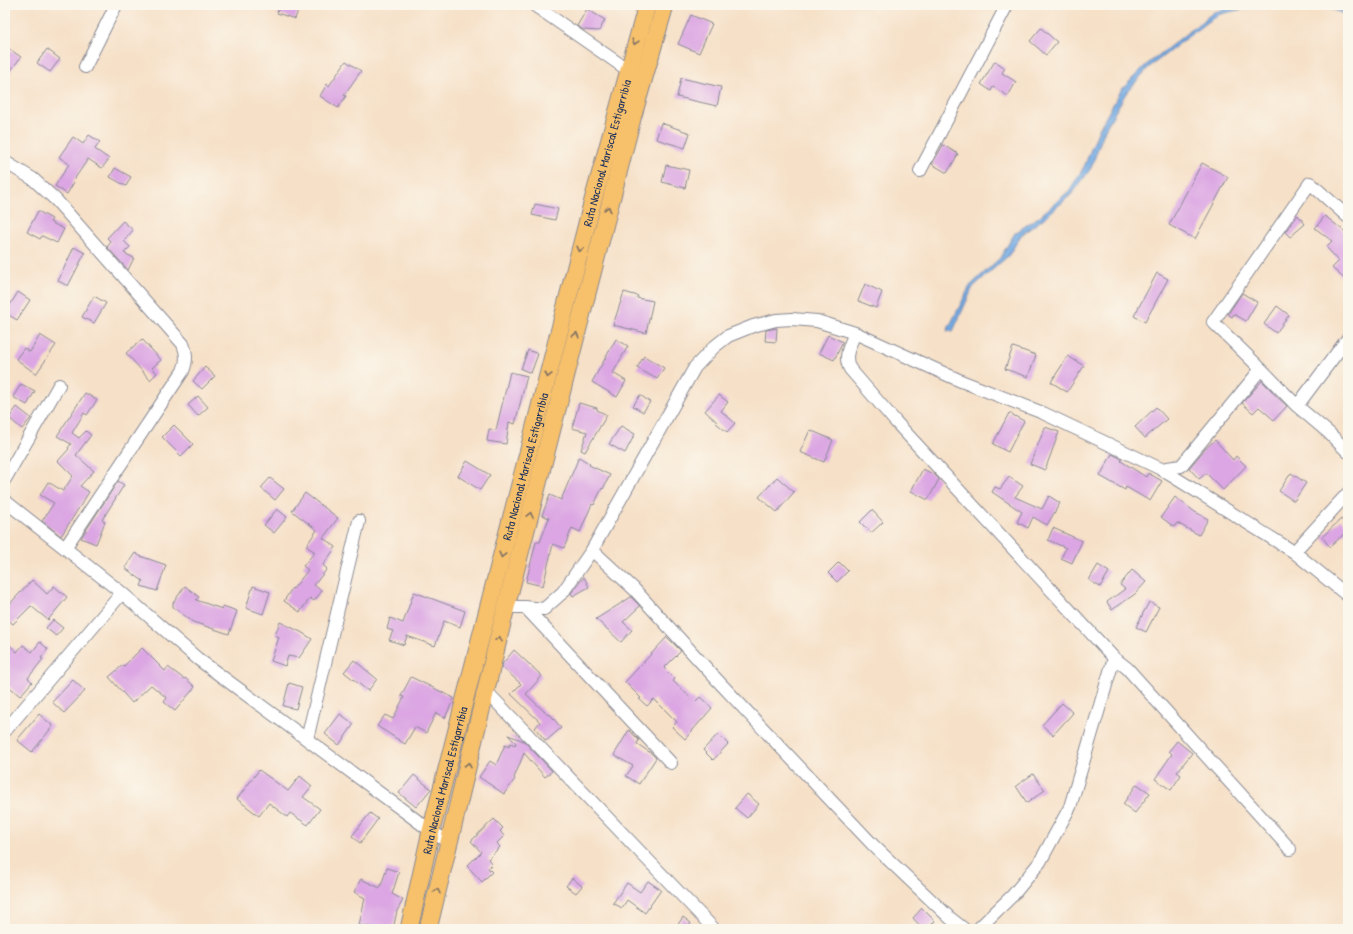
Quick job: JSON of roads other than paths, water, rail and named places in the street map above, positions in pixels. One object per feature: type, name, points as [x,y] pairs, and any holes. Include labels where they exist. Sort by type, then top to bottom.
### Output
[{"type":"highway","name":"Ruta Nacional Mariscal Estigarribia","points":[[408,929],[431,831],[592,204],[647,5]]},
{"type":"highway","name":"Ruta Nacional Mariscal Estigarribia","points":[[428,929],[506,607],[633,115],[664,5]]},
{"type":"street","points":[[85,67],[116,5]]},
{"type":"street","points":[[534,5],[628,70]]},
{"type":"street","points":[[920,171],[1007,5]]},
{"type":"street","points":[[5,162],[33,179],[56,200],[183,344],[187,353],[186,363],[182,371],[65,548]]},
{"type":"street","points":[[1348,217],[1310,184],[1213,322],[1297,406],[1329,433],[1348,452]]},
{"type":"street","points":[[506,607],[544,609],[562,592],[592,550],[695,367],[714,347],[728,336],[753,326],[776,320],[792,319],[816,321],[855,333],[961,381],[1043,413],[1161,469],[1294,552],[1348,596]]},
{"type":"street","points":[[855,333],[847,353],[847,364],[850,369],[895,422],[1114,658],[1127,668],[1290,849]]},
{"type":"street","points":[[1297,406],[1348,338]]},
{"type":"street","points":[[1161,469],[1181,466],[1261,369]]},
{"type":"street","points":[[5,479],[59,384]]},
{"type":"street","points":[[1294,552],[1348,493]]},
{"type":"street","points":[[5,501],[122,593],[198,659],[448,842]]},
{"type":"street","points":[[307,739],[359,521]]},
{"type":"street","points":[[592,550],[634,589],[724,688],[874,846],[950,918],[964,929]]},
{"type":"street","points":[[5,731],[122,593]]},
{"type":"street","points":[[525,607],[671,763]]},
{"type":"street","points":[[978,929],[1013,894],[1040,862],[1070,807],[1114,658]]},
{"type":"street","points":[[486,691],[714,929]]},
{"type":"water","points":[[1241,5],[1261,5],[1220,14],[1207,22],[1148,68],[1126,93],[1105,129],[1091,168],[1073,193],[1044,218],[1021,235],[1009,255],[973,287],[953,331],[947,331],[970,286],[1000,258],[1015,233],[1040,216],[1069,191],[1084,167],[1099,129],[1122,89],[1145,66],[1214,12]]},
{"type":"water","points":[[1322,5],[1336,5],[1348,10],[1348,16]]}]
